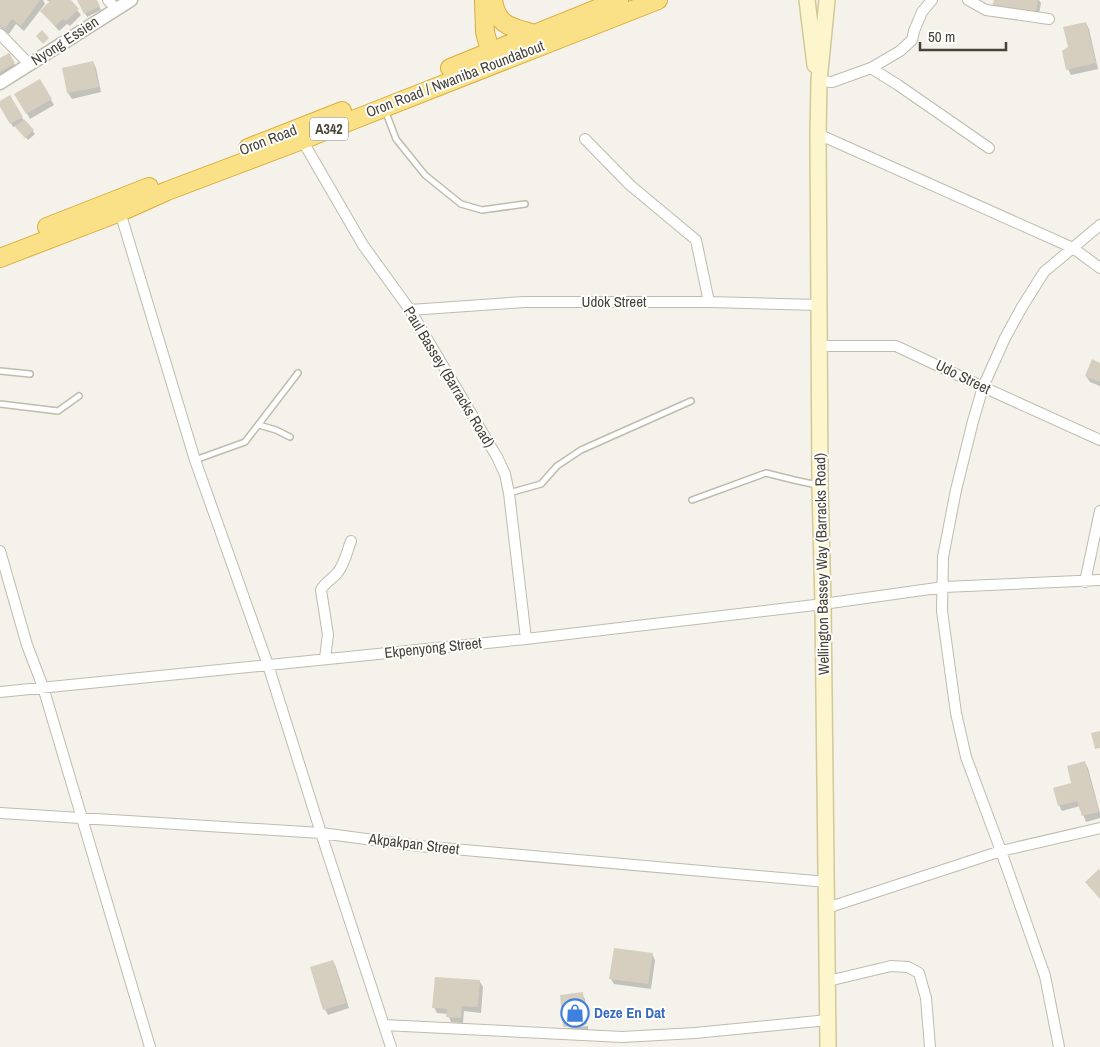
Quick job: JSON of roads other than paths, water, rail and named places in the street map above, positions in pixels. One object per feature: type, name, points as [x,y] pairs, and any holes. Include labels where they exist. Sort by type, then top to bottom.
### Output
[{"type":"highway","points":[[484,0],[485,32],[490,52]]},
{"type":"highway","points":[[493,0],[498,18],[505,25],[535,34]]},
{"type":"highway","name":"Oron Road","points":[[0,245],[618,0]]},
{"type":"highway","name":"Oron Road / Nwaniba Roundabout","points":[[0,258],[658,0]]},
{"type":"main road","points":[[806,0],[812,50],[819,81]]},
{"type":"main road","points":[[819,81],[827,0]]},
{"type":"main road","name":"Wellington Bassey Way (Barracks Road)","points":[[819,81],[820,485],[828,1047]]},
{"type":"street","name":"Nyong Essien","points":[[0,83],[112,4],[131,0]]},
{"type":"street","points":[[819,81],[832,82],[871,68],[900,52],[912,40],[922,12],[932,0]]},
{"type":"street","points":[[968,0],[986,10],[1049,19]]},
{"type":"street","points":[[0,34],[29,64]]},
{"type":"street","points":[[871,68],[989,148]]},
{"type":"street","points":[[818,134],[1073,248],[1100,268]]},
{"type":"street","points":[[585,139],[630,184],[696,240],[709,302]]},
{"type":"street","name":"Paul Bassey (Barracks Road)","points":[[302,140],[363,245],[410,310],[497,457],[505,474],[509,493],[526,639]]},
{"type":"street","points":[[120,212],[195,460],[268,665],[391,1047]]},
{"type":"street","points":[[1059,1047],[1044,976],[966,757],[956,713],[942,611],[944,587],[943,557],[958,482],[983,388],[1005,338],[1044,272],[1100,226]]},
{"type":"street","name":"Udok Street","points":[[410,310],[524,302],[709,302],[819,306]]},
{"type":"street","name":"Udo Street","points":[[819,346],[896,346],[983,388],[1100,440]]},
{"type":"street","points":[[1085,582],[1100,511]]},
{"type":"street","points":[[325,658],[328,635],[321,590],[324,584],[337,574],[351,541]]},
{"type":"street","points":[[0,550],[27,645],[42,687],[150,1047]]},
{"type":"street","name":"Ekpenyong Street","points":[[0,692],[526,639],[823,604],[944,587],[1100,580]]},
{"type":"street","name":"Akpakpan Street","points":[[0,813],[321,833],[419,846],[827,882]]},
{"type":"street","points":[[827,908],[1001,851],[1100,828]]},
{"type":"street","points":[[828,980],[891,966],[908,967],[919,973],[926,998],[930,1047]]},
{"type":"street","points":[[384,1024],[622,1037],[695,1033],[828,1020]]},
{"type":"lane","points":[[384,107],[396,139],[425,174],[461,204],[482,210],[525,204]]},
{"type":"lane","points":[[0,371],[30,374]]},
{"type":"lane","points":[[195,460],[245,442],[298,373]]},
{"type":"lane","points":[[0,404],[58,411],[79,396]]},
{"type":"lane","points":[[509,493],[541,484],[556,466],[581,450],[691,401]]},
{"type":"lane","points":[[259,425],[290,437]]},
{"type":"lane","points":[[692,500],[766,473],[820,485]]},
{"type":"place","name":"Deze En Dat","points":[[575,1013]]}]
